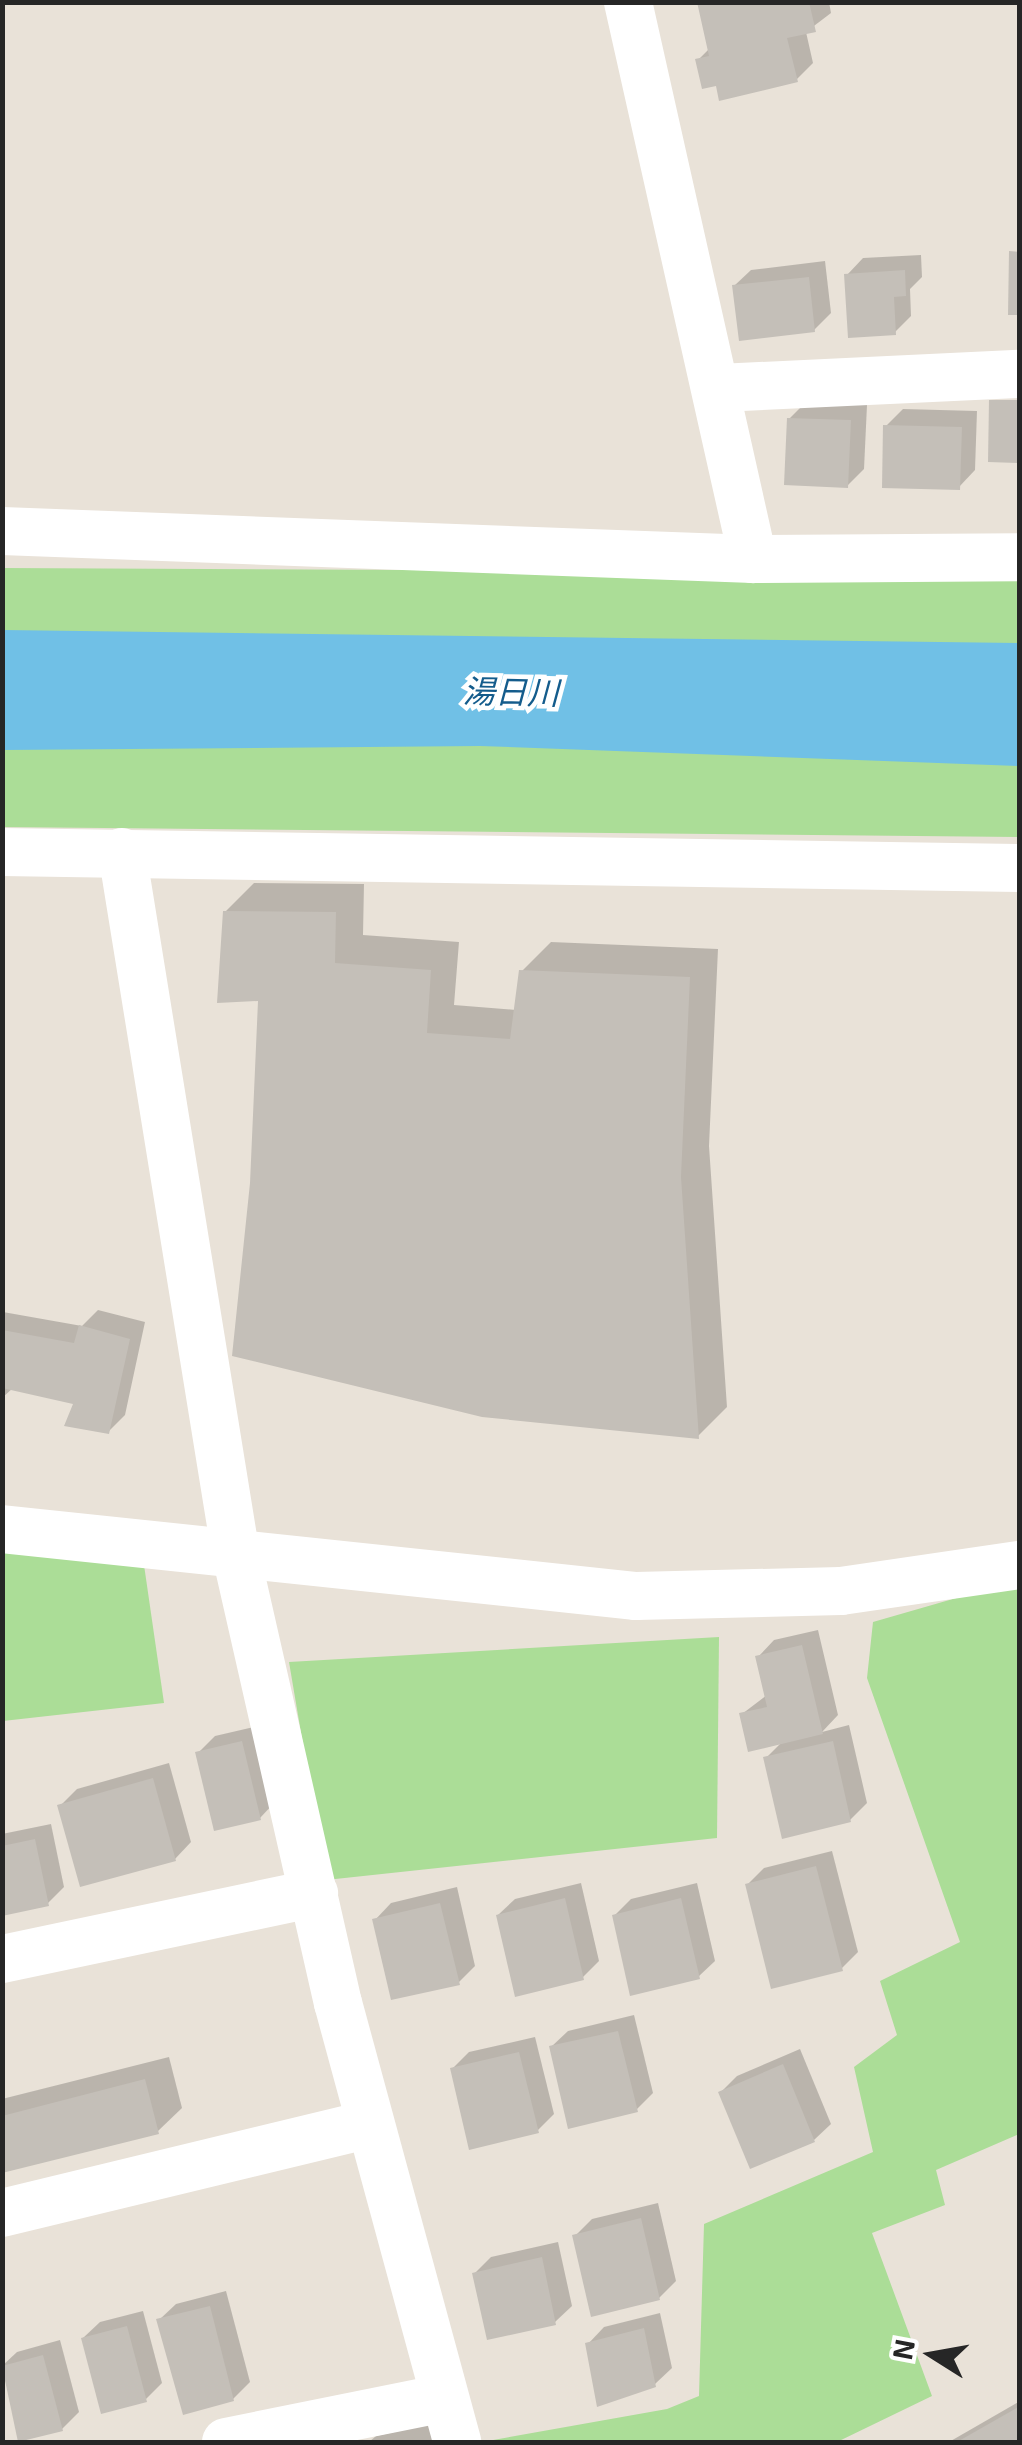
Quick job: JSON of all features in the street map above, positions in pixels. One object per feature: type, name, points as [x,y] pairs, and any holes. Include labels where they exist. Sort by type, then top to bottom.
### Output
[{"type":"street","points":[[628,2],[719,388],[753,558]]},
{"type":"street","points":[[719,388],[1020,374]]},
{"type":"street","points":[[2,531],[753,558],[1020,557]]},
{"type":"street","points":[[2,852],[1020,868]]},
{"type":"street","points":[[122,852],[236,1550],[370,2124],[450,2420],[226,2442]]},
{"type":"street","points":[[2,1529],[236,1550],[636,1596],[841,1591],[1020,1565]]},
{"type":"street","points":[[2,1958],[314,1892]]},
{"type":"street","points":[[2,2213],[370,2124]]},
{"type":"green space","points":[[2,568],[1019,573],[1019,837],[3,827]]},
{"type":"green space","points":[[2,1549],[143,1558],[164,1703],[3,1721]]},
{"type":"green space","points":[[1019,1580],[1019,2134],[936,2170],[945,2205],[872,2233],[932,2396],[837,2442],[482,2442],[667,2409],[699,2396],[704,2224],[873,2152],[854,2067],[897,2035],[880,1981],[960,1942],[867,1678],[873,1622]]},
{"type":"green space","points":[[719,1637],[717,1838],[326,1880],[289,1662]]},
{"type":"water","name":"湯日川","points":[[3,630],[1019,643],[1019,766],[480,746],[3,750]]},
{"type":"building","points":[[697,2],[809,2],[816,32],[787,38],[798,82],[719,101],[716,86],[702,89],[695,59],[709,56]]},
{"type":"building","points":[[1009,251],[1020,252],[1020,315],[1008,315]]},
{"type":"building","points":[[905,270],[906,296],[894,297],[896,335],[848,338],[844,274]]},
{"type":"building","points":[[809,277],[815,332],[739,341],[732,285]]},
{"type":"building","points":[[989,400],[1020,400],[1020,463],[988,462]]},
{"type":"building","points":[[787,418],[851,420],[848,488],[784,485]]},
{"type":"building","points":[[883,425],[962,427],[960,490],[882,488]]},
{"type":"building","points":[[223,911],[336,912],[335,963],[431,970],[427,1033],[510,1039],[519,970],[690,977],[681,1177],[699,1439],[482,1417],[232,1356],[250,1183],[258,1001],[217,1003]]},
{"type":"building","points":[[79,1325],[130,1339],[109,1434],[64,1426],[73,1404],[2,1388],[2,1330],[74,1343]]},
{"type":"building","points":[[802,1645],[823,1734],[748,1752],[739,1713],[767,1707],[755,1656]]},
{"type":"building","points":[[242,1741],[261,1820],[214,1831],[195,1752]]},
{"type":"building","points":[[833,1741],[851,1822],[782,1839],[763,1757]]},
{"type":"building","points":[[153,1778],[176,1861],[80,1887],[57,1805]]},
{"type":"building","points":[[35,1839],[49,1906],[2,1916],[2,1846]]},
{"type":"building","points":[[816,1866],[843,1971],[771,1989],[745,1884]]},
{"type":"building","points":[[565,1898],[584,1980],[515,1997],[496,1915]]},
{"type":"building","points":[[681,1898],[700,1979],[630,1996],[612,1915]]},
{"type":"building","points":[[440,1903],[460,1985],[391,2000],[372,1919]]},
{"type":"building","points":[[618,2031],[638,2112],[568,2129],[549,2046]]},
{"type":"building","points":[[519,2052],[539,2133],[469,2150],[450,2068]]},
{"type":"building","points":[[783,2064],[815,2142],[750,2169],[718,2092]]},
{"type":"building","points":[[145,2079],[159,2134],[2,2173],[2,2116]]},
{"type":"building","points":[[641,2218],[660,2300],[591,2317],[572,2235]]},
{"type":"building","points":[[542,2257],[556,2325],[487,2340],[472,2273]]},
{"type":"building","points":[[210,2306],[234,2401],[183,2415],[156,2319]]},
{"type":"building","points":[[127,2326],[147,2402],[101,2414],[81,2338]]},
{"type":"building","points":[[644,2328],[656,2387],[597,2407],[585,2343]]},
{"type":"building","points":[[43,2355],[63,2431],[18,2442],[2,2366]]},
{"type":"building","points":[[1020,2406],[1020,2442],[957,2442]]}]
